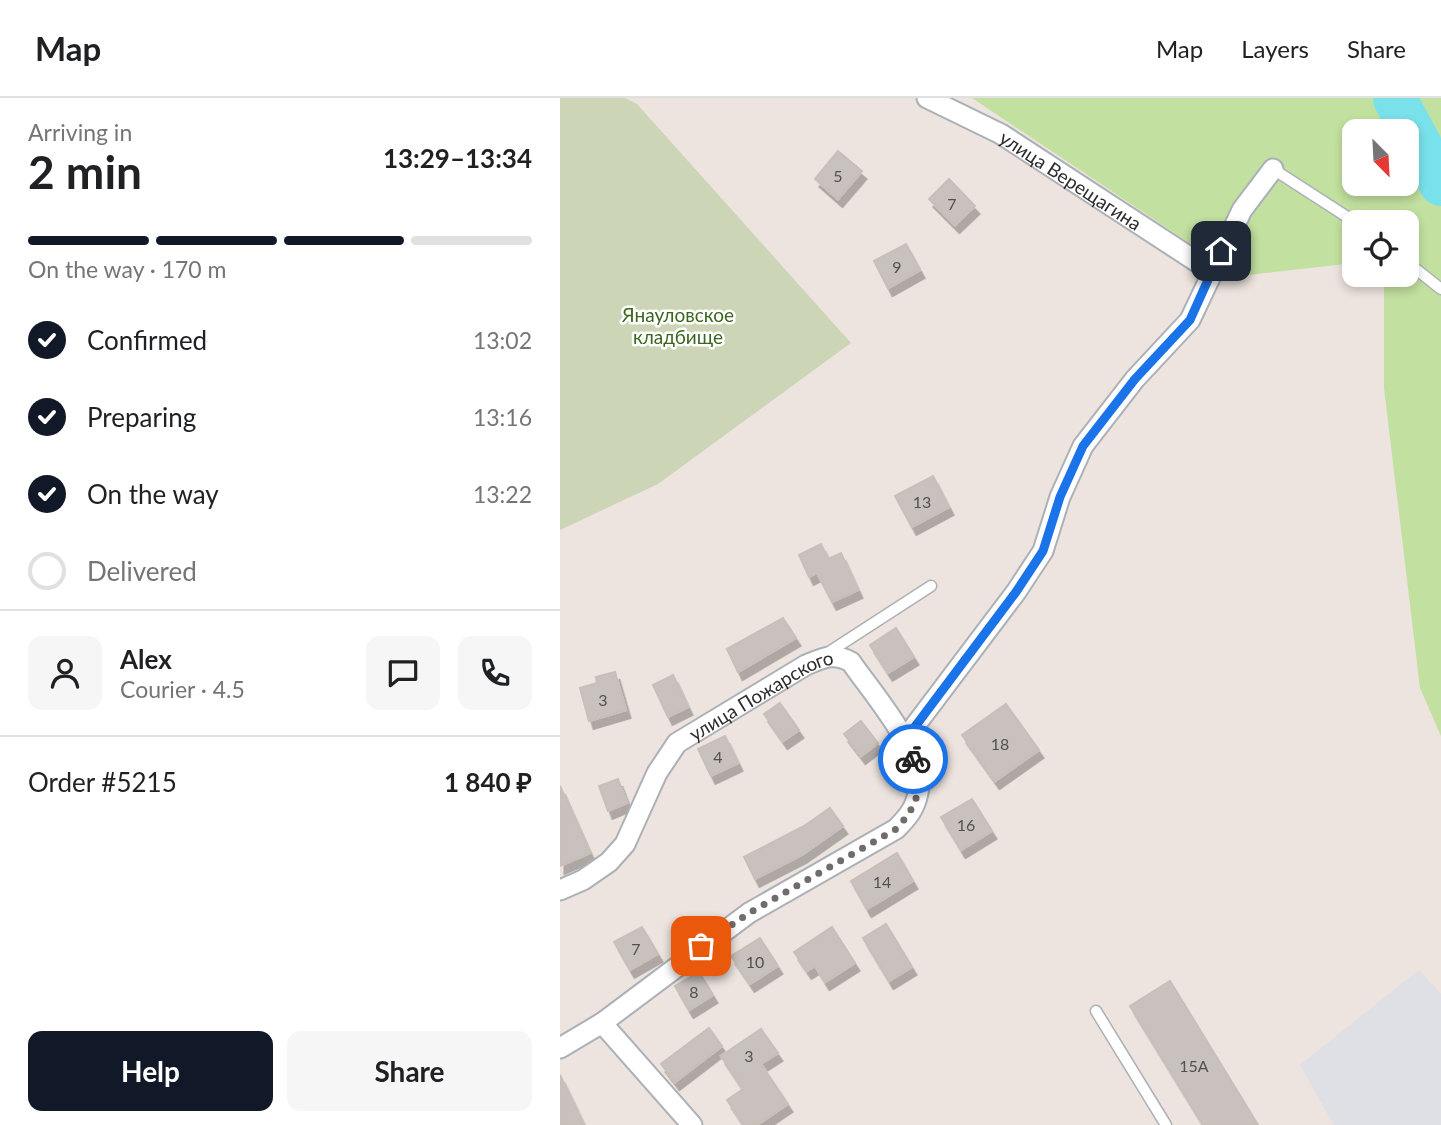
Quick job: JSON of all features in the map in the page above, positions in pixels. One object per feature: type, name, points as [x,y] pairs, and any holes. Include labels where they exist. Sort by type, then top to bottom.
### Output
[{"type":"street","name":"улица Верещагина","points":[[927,98],[1000,134],[1211,271]]},
{"type":"street","points":[[905,740],[1016,592],[1043,551],[1060,497],[1083,446],[1135,379],[1190,320],[1242,210],[1273,169]]},
{"type":"street","name":"улица Пожарского","points":[[560,890],[583,880],[609,862],[625,844],[657,773],[677,743],[816,661],[838,655],[850,662],[905,740],[918,771],[919,791],[912,812],[896,829],[749,913],[701,946],[601,1023],[560,1048]]},
{"type":"street","points":[[601,1023],[692,1125]]},
{"type":"lane","points":[[1273,169],[1342,214]]},
{"type":"lane","points":[[1419,272],[1441,289]]},
{"type":"lane","points":[[816,661],[931,586]]},
{"type":"lane","points":[[1096,1011],[1166,1125]]},
{"type":"shaded area","points":[[1419,970],[1441,994],[1441,1125],[1334,1125],[1300,1065]]},
{"type":"green space","name":"Янауловское кладбище","points":[[560,98],[625,98],[637,104],[851,343],[658,484],[560,530]]},
{"type":"green space","points":[[972,98],[1441,98],[1441,736],[1420,688],[1384,388],[1384,287],[1419,287],[1419,210],[1342,210],[1342,264],[1239,276]]},
{"type":"building","points":[[838,151],[862,171],[838,199],[815,179]]},
{"type":"building","points":[[949,179],[975,206],[955,225],[929,199]]},
{"type":"building","points":[[906,244],[920,270],[888,288],[874,261]]},
{"type":"building","points":[[933,476],[949,507],[912,527],[895,496]]},
{"type":"building","points":[[821,544],[828,559],[841,553],[858,590],[832,602],[817,573],[809,577],[799,555]]},
{"type":"building","points":[[783,618],[796,638],[738,672],[727,649]]},
{"type":"building","points":[[896,628],[914,657],[888,673],[870,645]]},
{"type":"building","points":[[615,672],[626,710],[589,721],[580,688],[597,683],[596,677]]},
{"type":"building","points":[[673,675],[688,707],[668,717],[653,685]]},
{"type":"building","points":[[780,703],[799,730],[783,741],[764,714]]},
{"type":"building","points":[[1006,704],[1039,750],[995,781],[962,735]]},
{"type":"building","points":[[861,721],[878,743],[861,756],[844,734]]},
{"type":"building","points":[[725,736],[738,763],[711,776],[698,749]]},
{"type":"building","points":[[618,779],[627,803],[608,811],[599,786]]},
{"type":"building","points":[[560,786],[590,853],[560,866]]},
{"type":"building","points":[[972,799],[992,831],[961,850],[941,817]]},
{"type":"building","points":[[830,808],[843,826],[802,855],[755,879],[744,857],[804,826]]},
{"type":"building","points":[[897,853],[913,881],[867,909],[851,881]]},
{"type":"building","points":[[886,924],[912,967],[889,981],[863,938]]},
{"type":"building","points":[[642,927],[658,954],[630,970],[614,942]]},
{"type":"building","points":[[832,927],[855,963],[825,982],[815,966],[807,971],[794,952]]},
{"type":"building","points":[[760,938],[778,966],[750,984],[731,956]]},
{"type":"building","points":[[699,972],[713,995],[689,1010],[675,986]]},
{"type":"building","points":[[1170,981],[1258,1125],[1203,1125],[1130,1006]]},
{"type":"building","points":[[709,1028],[722,1046],[675,1082],[661,1064]]},
{"type":"building","points":[[761,1029],[778,1053],[761,1064],[788,1104],[757,1125],[744,1125],[727,1100],[743,1089],[721,1056]]},
{"type":"building","points":[[560,1075],[584,1125],[560,1125]]},
{"type":"waterway","points":[[1395,99],[1441,184]]},
{"type":"way so far","points":[[701,946],[749,913],[896,829],[912,812],[919,791],[918,771],[913,759]]},
{"type":"route","points":[[913,759],[905,740],[1016,592],[1043,551],[1060,497],[1083,446],[1135,379],[1190,320],[1221,251]]}]
